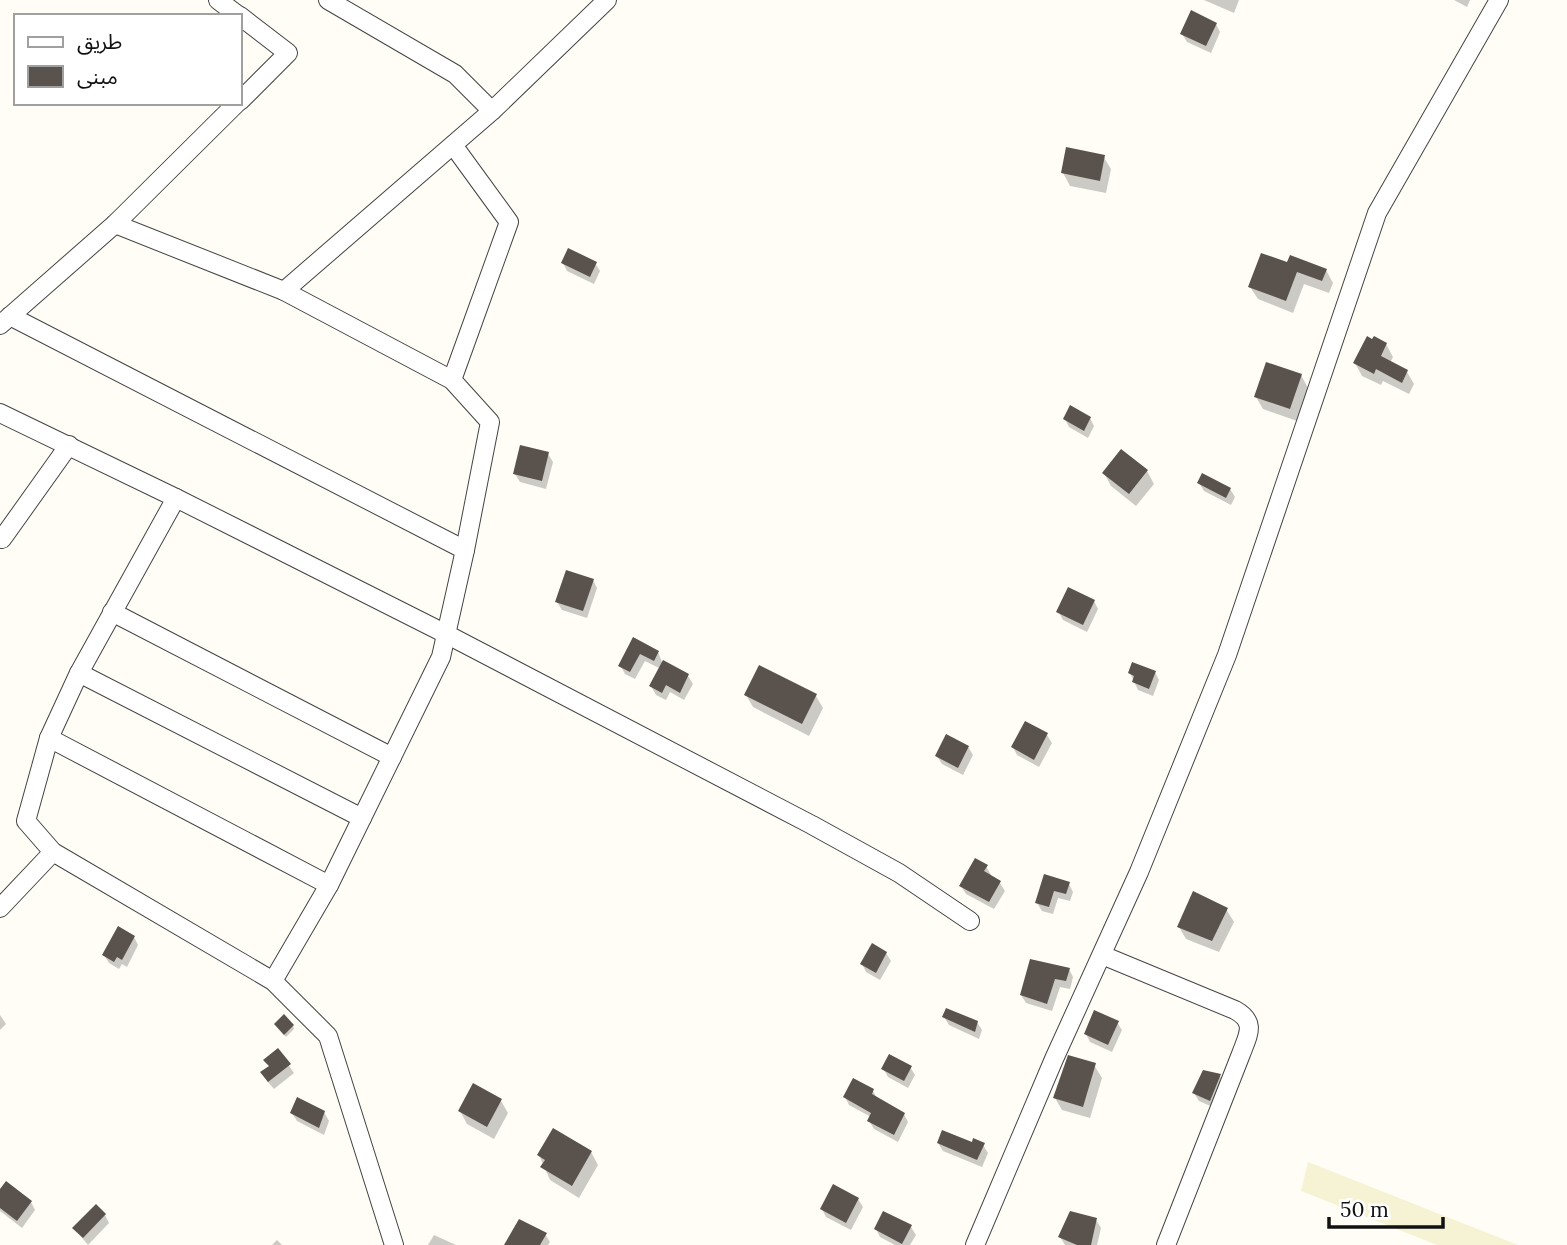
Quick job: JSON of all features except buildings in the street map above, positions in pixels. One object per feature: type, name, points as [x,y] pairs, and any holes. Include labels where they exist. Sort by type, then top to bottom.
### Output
[{"type":"street","points":[[218,0],[236,14]]},
{"type":"street","points":[[284,291],[492,111],[607,0]]},
{"type":"street","points":[[975,1245],[1139,872],[1227,655],[1377,213],[1499,0]]},
{"type":"street","points":[[328,1],[455,74],[492,111]]},
{"type":"street","points":[[242,18],[288,53],[242,99]]},
{"type":"street","points":[[236,105],[115,224],[5,321],[465,550]]},
{"type":"street","points":[[452,380],[509,222],[453,145]]},
{"type":"street","points":[[115,224],[284,291],[452,380],[490,422],[465,550],[440,657],[329,885],[273,981]]},
{"type":"street","points":[[0,413],[446,634],[813,825],[899,873],[970,921]]},
{"type":"street","points":[[2,539],[69,445]]},
{"type":"street","points":[[176,498],[79,673],[49,738],[26,821],[53,852],[273,981],[328,1036],[394,1245]]},
{"type":"street","points":[[112,612],[392,757]]},
{"type":"street","points":[[79,673],[362,818]]},
{"type":"street","points":[[49,738],[329,885]]},
{"type":"street","points":[[0,908],[53,852]]},
{"type":"street","points":[[1102,955],[1235,1010],[1246,1016],[1249,1024],[1250,1031],[1166,1245]]},
{"type":"street","points":[[376,1245],[388,1226]]},
{"type":"shaded area","points":[[1308,1162],[1518,1245],[1437,1245],[1301,1191]]}]
